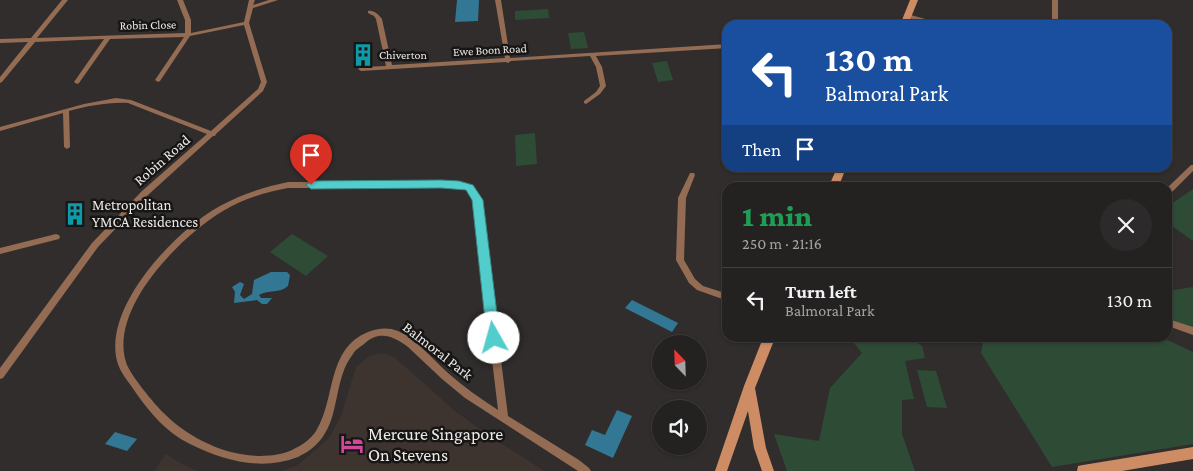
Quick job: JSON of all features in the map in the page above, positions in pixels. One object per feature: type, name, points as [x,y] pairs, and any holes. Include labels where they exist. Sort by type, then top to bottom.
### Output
[{"type":"street","points":[[0,81],[65,0]]},
{"type":"street","points":[[180,0],[188,20],[188,35]]},
{"type":"street","points":[[246,24],[252,0]]},
{"type":"street","points":[[251,7],[275,0]]},
{"type":"street","points":[[498,0],[508,61]]},
{"type":"street","points":[[906,20],[914,0]]},
{"type":"street","points":[[1055,0],[1055,20]]},
{"type":"street","points":[[370,12],[379,19],[389,67]]},
{"type":"street","points":[[908,16],[923,20]]},
{"type":"street","name":"Robin Close","points":[[0,41],[188,35],[246,24]]},
{"type":"street","name":"Robin Road","points":[[0,375],[95,245],[145,193],[213,134],[264,85],[246,24]]},
{"type":"street","name":"Robin Close","points":[[158,80],[188,35]]},
{"type":"street","name":"Robin Close","points":[[77,82],[109,37]]},
{"type":"street","name":"Ewe Boon Road","points":[[361,69],[722,46]]},
{"type":"street","points":[[586,102],[598,94],[603,86],[599,67],[592,55]]},
{"type":"street","points":[[0,129],[109,101],[129,101],[213,134]]},
{"type":"street","points":[[66,112],[68,148]]},
{"type":"street","points":[[1172,187],[1193,167]]},
{"type":"street","points":[[692,175],[682,198],[680,260],[692,281],[700,288],[722,296]]},
{"type":"street","name":"Balmoral Park","points":[[504,418],[477,200],[470,188],[459,185],[288,185],[271,188],[234,200],[192,228],[163,257],[140,290],[122,324],[119,344],[121,363],[150,407],[180,434],[198,444],[241,459],[272,459],[291,456],[308,447],[319,436],[326,423],[339,368],[344,358],[360,340],[372,334],[393,332],[453,383],[504,418],[586,471]]},
{"type":"street","points":[[0,251],[56,237]]},
{"type":"street","points":[[1172,324],[1193,330]]},
{"type":"street","points":[[721,471],[767,342]]},
{"type":"street","points":[[750,386],[760,448],[768,471]]},
{"type":"street","points":[[1083,471],[1193,453]]},
{"type":"shaded area","points":[[376,354],[386,354],[394,357],[455,411],[544,471],[282,471],[298,465],[329,438],[341,416],[356,367],[368,357]]},
{"type":"shaded area","points":[[166,454],[178,462],[197,471],[154,471]]},
{"type":"green space","points":[[548,9],[549,18],[515,20],[515,11]]},
{"type":"green space","points":[[584,32],[588,48],[571,49],[568,33]]},
{"type":"green space","points":[[667,61],[673,80],[658,82],[652,63]]},
{"type":"green space","points":[[535,133],[537,164],[516,166],[515,135]]},
{"type":"green space","points":[[1193,189],[1193,241],[1172,226],[1172,203]]},
{"type":"green space","points":[[292,234],[328,256],[306,276],[270,252]]},
{"type":"green space","points":[[1193,287],[1193,332],[1172,324],[1172,290]]},
{"type":"green space","points":[[916,342],[922,346],[925,358],[905,361],[914,399],[902,400],[902,434],[915,471],[787,471],[774,434],[819,441],[830,388],[862,353],[854,343]]},
{"type":"green space","points":[[983,342],[1172,342],[1193,352],[1193,444],[1052,467],[981,353]]},
{"type":"green space","points":[[917,370],[936,371],[947,408],[927,407]]},
{"type":"water","points":[[457,0],[479,0],[478,21],[455,22]]},
{"type":"water","points":[[271,272],[287,272],[290,275],[288,286],[281,290],[259,295],[261,298],[272,298],[267,304],[262,304],[257,300],[234,303],[235,292],[232,287],[240,282],[244,284],[240,295],[244,299],[252,294],[254,280]]},
{"type":"water","points":[[632,300],[678,323],[672,332],[625,308]]},
{"type":"water","points":[[617,410],[632,416],[613,458],[585,445],[592,430],[605,435]]},
{"type":"water","points":[[115,432],[137,439],[127,451],[105,444]]},
{"type":"place","name":"Chiverton","points":[[363,55]]},
{"type":"place","name":"Metropolitan YMCA Residences","points":[[75,214]]},
{"type":"place","name":"Mercure Singapore On Stevens","points":[[352,444]]},
{"type":"route","points":[[311,185],[441,184],[470,188],[477,200],[494,338]]}]
